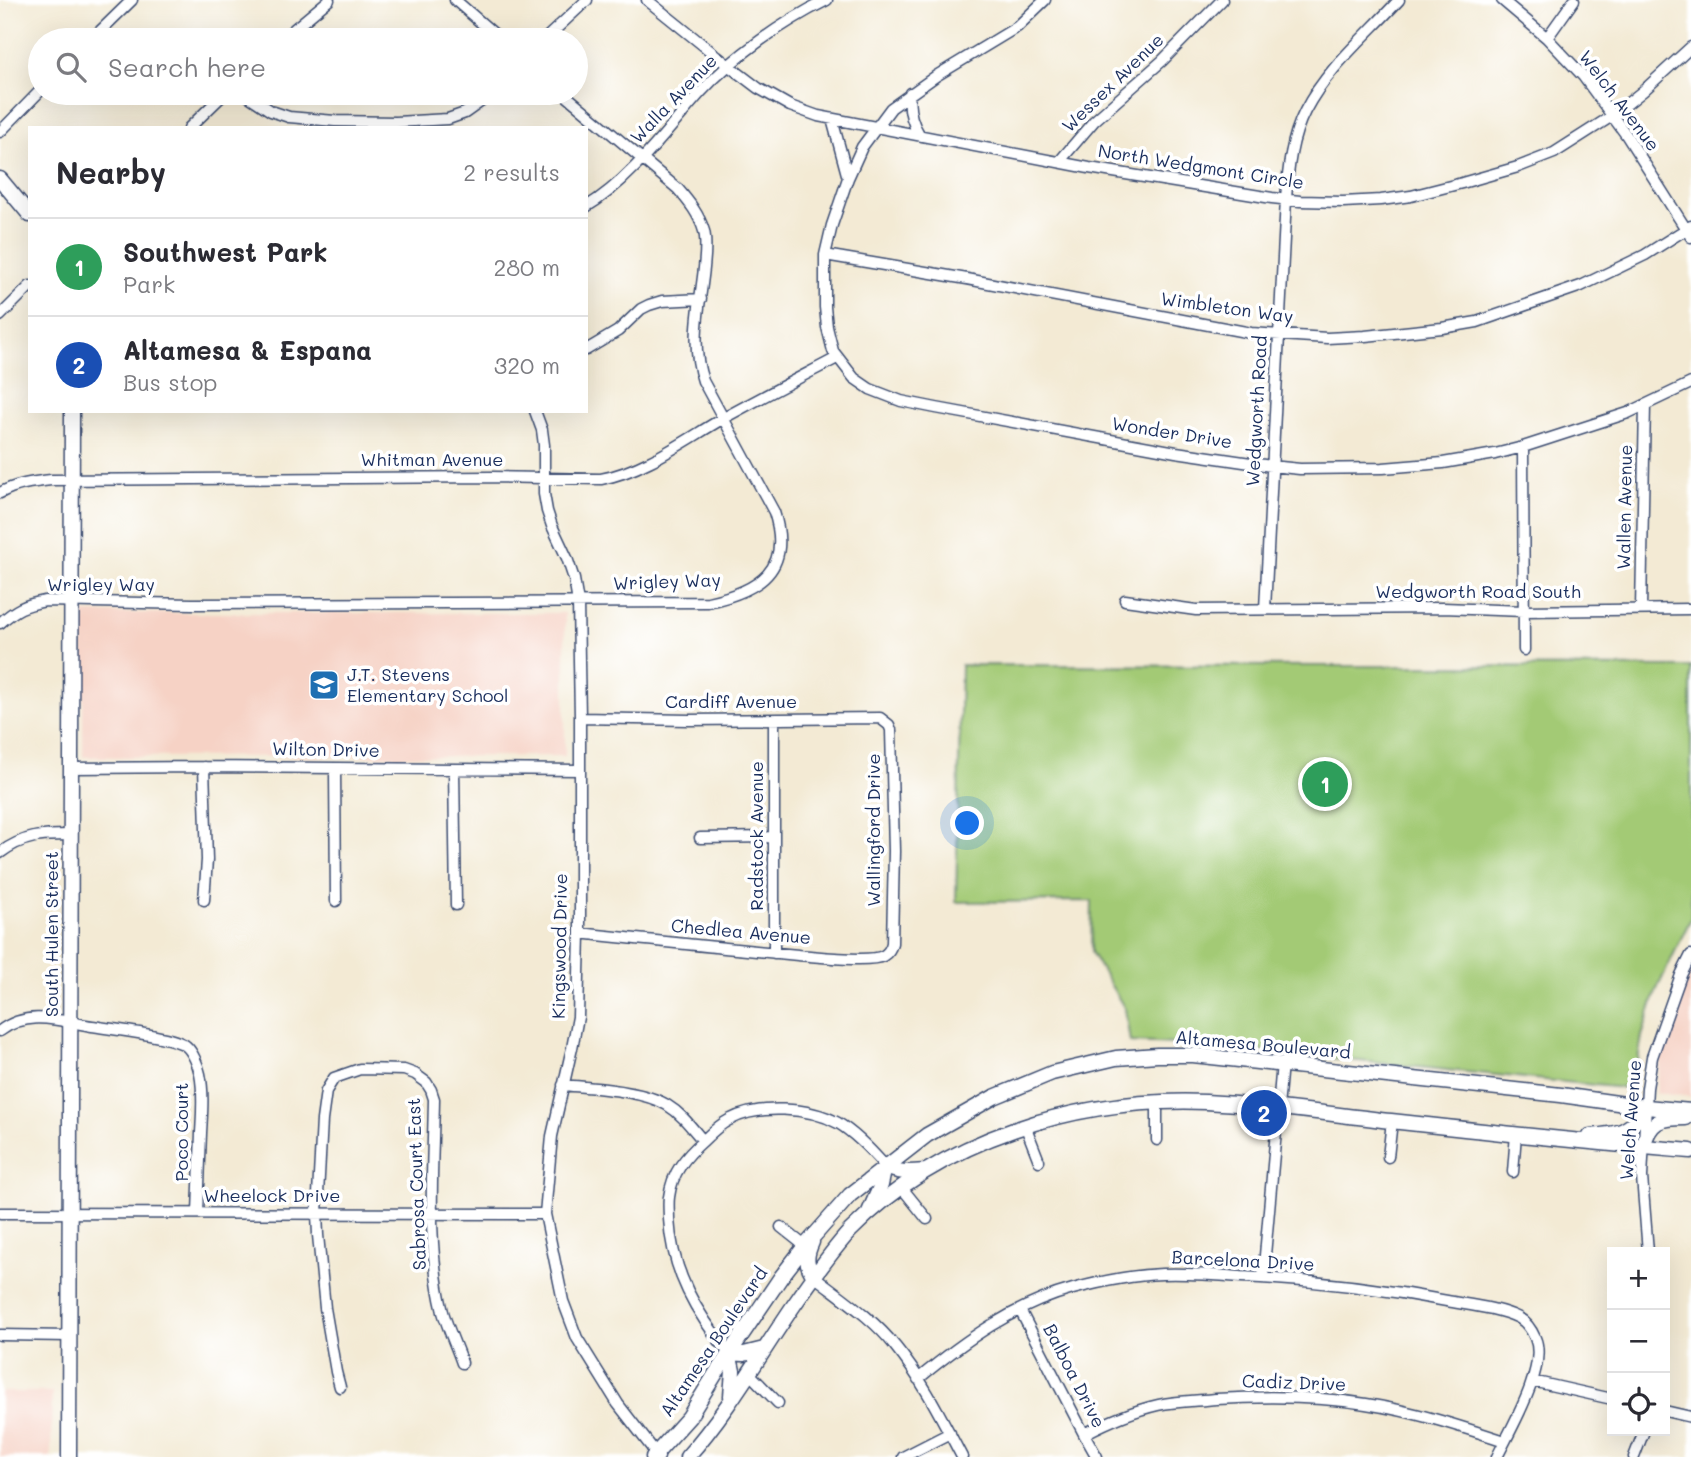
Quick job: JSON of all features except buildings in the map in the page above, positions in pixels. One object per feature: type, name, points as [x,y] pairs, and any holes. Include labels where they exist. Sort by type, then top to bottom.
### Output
[{"type":"main road","points":[[0,179],[28,213]]},
{"type":"main road","name":"South Hulen Street","points":[[69,1457],[72,413]]},
{"type":"main road","name":"Altamesa Boulevard","points":[[656,1456],[689,1417],[781,1277],[850,1195],[927,1135],[971,1109],[1026,1083],[1064,1069],[1116,1058],[1193,1055],[1691,1111]]},
{"type":"main road","points":[[687,1457],[731,1400],[822,1263],[867,1216],[902,1188],[975,1144],[1048,1118],[1157,1102],[1205,1102],[1691,1152]]},
{"type":"main road","points":[[1554,1139],[1607,1136],[1625,1130],[1638,1120],[1646,1107]]},
{"type":"main road","points":[[1643,1147],[1646,1134],[1652,1125],[1661,1120],[1691,1117]]},
{"type":"main road","points":[[867,1216],[881,1185],[885,1166],[891,1170],[909,1173],[928,1171]]},
{"type":"main road","points":[[814,1276],[807,1261],[808,1250],[817,1232]]},
{"type":"main road","points":[[781,1277],[801,1272],[814,1276]]},
{"type":"main road","points":[[731,1400],[733,1371],[729,1353],[744,1354],[764,1349]]},
{"type":"street","points":[[103,28],[132,0]]},
{"type":"street","points":[[295,28],[329,0]]},
{"type":"street","points":[[455,0],[486,28]]},
{"type":"street","points":[[557,28],[587,0]]},
{"type":"street","name":"North Wedgmont Circle","points":[[647,0],[758,88],[790,106],[832,118],[1059,162],[1286,200],[1343,202],[1411,196],[1518,167],[1554,153],[1612,116],[1691,47]]},
{"type":"street","name":"Walla Avenue","points":[[588,206],[613,187],[703,90],[729,66],[779,27],[827,0]]},
{"type":"street","points":[[876,126],[891,107],[909,93],[1017,27],[1045,0]]},
{"type":"street","name":"Wessex Avenue","points":[[1059,162],[1094,121],[1162,61],[1222,0]]},
{"type":"street","name":"Wedgworth Road","points":[[1265,609],[1289,161],[1304,112],[1318,89],[1343,58],[1399,0]]},
{"type":"street","name":"Welch Avenue","points":[[1502,0],[1547,38],[1583,76],[1627,136],[1690,231]]},
{"type":"street","points":[[1547,38],[1574,0]]},
{"type":"street","points":[[909,93],[911,116],[919,134]]},
{"type":"street","points":[[0,132],[28,103]]},
{"type":"street","points":[[191,126],[213,105]]},
{"type":"street","points":[[262,105],[289,117],[396,122],[448,119],[466,113],[477,105]]},
{"type":"street","name":"Wrigley Way","points":[[0,623],[26,605],[46,601],[191,604],[708,602],[729,598],[758,584],[775,562],[780,540],[779,527],[774,512],[698,367],[696,336],[706,249],[705,233],[700,219],[678,189],[578,105]]},
{"type":"street","points":[[832,118],[848,178]]},
{"type":"street","name":"Wonder Drive","points":[[876,126],[862,147],[848,178],[832,225],[825,255],[825,307],[830,341],[837,358],[854,379],[870,389],[901,401],[1176,453],[1271,466],[1314,469],[1383,468],[1443,463],[1524,447],[1628,413],[1691,383]]},
{"type":"street","name":"Wimbleton Way","points":[[825,255],[1251,333],[1327,338],[1442,328],[1477,322],[1581,286],[1690,231]]},
{"type":"street","points":[[0,316],[28,288]]},
{"type":"street","points":[[588,349],[618,331],[649,305],[662,300],[701,299]]},
{"type":"street","name":"Whitman Avenue","points":[[0,493],[11,487],[51,480],[492,477],[601,479],[616,476],[646,463],[837,358]]},
{"type":"street","name":"Wallen Avenue","points":[[1641,609],[1645,405]]},
{"type":"street","name":"Kingswood Drive","points":[[535,413],[542,430],[544,445],[547,511],[567,558],[578,603],[580,718],[578,1017],[552,1136],[545,1214],[563,1300],[577,1338],[618,1404],[656,1456]]},
{"type":"street","points":[[1524,447],[1524,650]]},
{"type":"street","name":"Wedgworth Road South","points":[[1125,600],[1196,610],[1691,609]]},
{"type":"street","name":"Cardiff Avenue","points":[[580,718],[882,720]]},
{"type":"street","name":"Radstock Avenue","points":[[774,720],[774,953]]},
{"type":"street","name":"Wallingford Drive","points":[[882,720],[891,730],[894,851],[892,943]]},
{"type":"street","points":[[204,767],[204,900]]},
{"type":"street","name":"Wilton Drive","points":[[71,768],[580,770]]},
{"type":"street","points":[[335,768],[335,901]]},
{"type":"street","points":[[454,769],[456,905]]},
{"type":"street","points":[[0,853],[10,845],[40,835],[71,835]]},
{"type":"street","points":[[700,838],[774,837]]},
{"type":"street","name":"Chedlea Avenue","points":[[580,933],[847,959],[884,955],[892,947],[892,943]]},
{"type":"street","name":"Welch Avenue","points":[[1648,1247],[1642,1177],[1652,1057],[1681,975],[1691,955]]},
{"type":"street","name":"Poco Court","points":[[0,1031],[18,1021],[50,1018],[178,1042],[186,1046],[200,1074],[202,1099],[198,1213]]},
{"type":"street","points":[[1263,1278],[1282,1063]]},
{"type":"street","name":"Sabrosa Court East","points":[[317,1213],[323,1102],[334,1078],[360,1069],[391,1069],[415,1074],[426,1082],[433,1100],[432,1213],[435,1260],[443,1311],[462,1363]]},
{"type":"street","points":[[563,1085],[614,1091],[666,1104],[683,1117],[703,1141]]},
{"type":"street","points":[[1157,1102],[1157,1140]]},
{"type":"street","points":[[729,1353],[711,1331],[685,1286],[673,1253],[669,1197],[675,1173],[686,1156],[711,1132],[729,1120],[744,1113],[775,1109],[821,1116],[838,1124],[864,1143],[885,1166]]},
{"type":"street","points":[[1388,1157],[1392,1121]]},
{"type":"street","points":[[1025,1125],[1039,1161]]},
{"type":"street","points":[[1513,1172],[1516,1134]]},
{"type":"street","points":[[902,1188],[927,1219]]},
{"type":"street","name":"Wheelock Drive","points":[[0,1213],[545,1214]]},
{"type":"street","points":[[317,1213],[325,1308],[335,1372],[340,1387]]},
{"type":"street","points":[[781,1227],[805,1246]]},
{"type":"street","name":"Barcelona Drive","points":[[918,1379],[955,1348],[983,1330],[1020,1310],[1069,1290],[1158,1274],[1187,1274],[1320,1282],[1428,1297],[1509,1315],[1528,1326],[1537,1344],[1537,1363],[1532,1381]]},
{"type":"street","points":[[814,1276],[871,1321],[895,1346],[938,1411],[962,1457]]},
{"type":"street","name":"Balboa Drive","points":[[1020,1310],[1097,1457]]},
{"type":"street","points":[[0,1335],[70,1336]]},
{"type":"street","points":[[749,1373],[778,1403]]},
{"type":"street","points":[[1497,1457],[1532,1381],[1607,1398]]},
{"type":"street","name":"Cadiz Drive","points":[[1084,1434],[1158,1405],[1280,1397],[1366,1404],[1425,1416],[1505,1441]]},
{"type":"street","points":[[1670,1412],[1691,1417]]},
{"type":"street","points":[[903,1457],[950,1433]]},
{"type":"street","points":[[1634,1457],[1642,1436]]},
{"type":"shaded area","name":"J.T. Stevens Elementary School","points":[[83,613],[565,613],[565,756],[83,757]]},
{"type":"shaded area","points":[[1691,970],[1691,1097],[1656,1093],[1662,1052],[1676,1004]]},
{"type":"shaded area","points":[[0,1392],[52,1392],[51,1457],[0,1457]]},
{"type":"green space","points":[[961,665],[1691,667],[1691,918],[1657,989],[1642,1036],[1633,1089],[1202,1045],[1130,1042],[1125,1009],[1091,952],[1092,901],[956,902]]},
{"type":"place","name":"J.T. Stevens Elementary School","points":[[324,685]]},
{"type":"place","name":"Southwest Park","points":[[1325,784]]},
{"type":"place","name":"Altamesa & Espana","points":[[1264,1113]]}]
